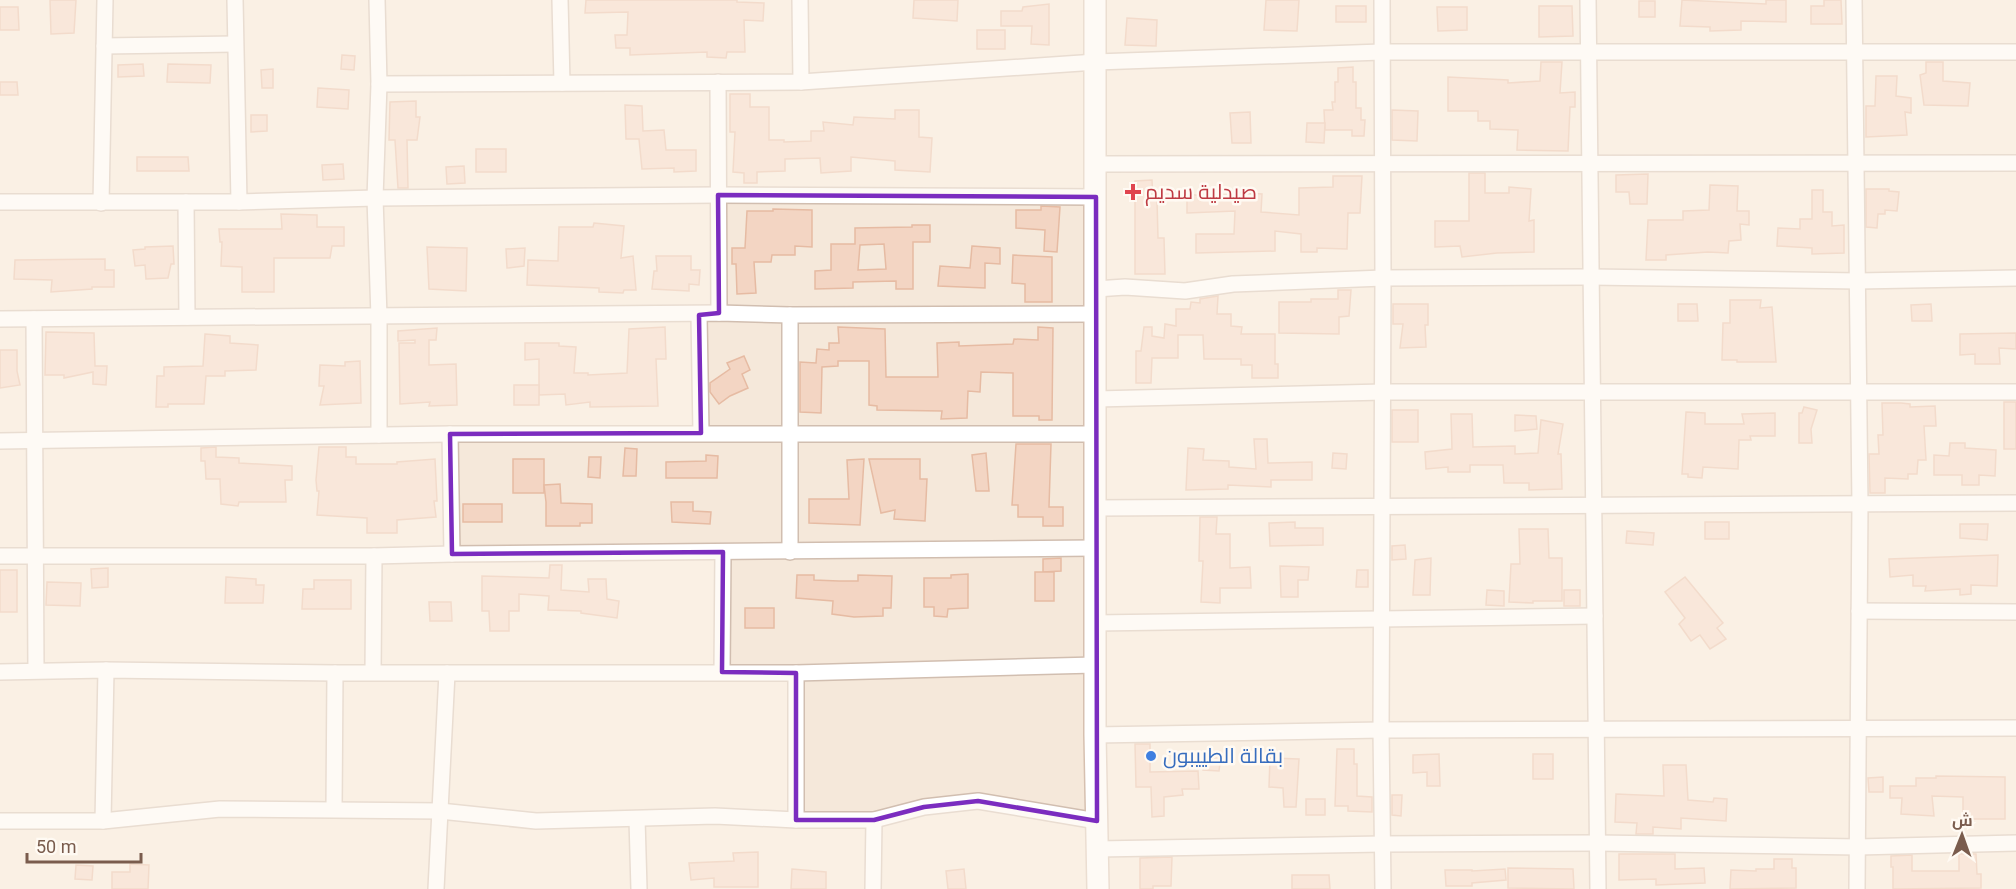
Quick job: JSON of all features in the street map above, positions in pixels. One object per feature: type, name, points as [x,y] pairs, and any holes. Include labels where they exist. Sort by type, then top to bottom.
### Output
[{"type":"main road","points":[[1095,0],[1097,314],[1095,735],[1098,889]]},
{"type":"street","points":[[101,203],[105,0]]},
{"type":"street","points":[[235,0],[239,202]]},
{"type":"street","points":[[377,0],[379,84],[375,198],[379,316],[379,435]]},
{"type":"street","points":[[560,0],[562,83]]},
{"type":"street","points":[[800,0],[801,82]]},
{"type":"street","points":[[1382,0],[1381,730],[1383,889]]},
{"type":"street","points":[[1588,0],[1598,889]]},
{"type":"street","points":[[1854,0],[1860,504],[1857,889]]},
{"type":"street","points":[[104,46],[235,44]]},
{"type":"street","points":[[379,84],[801,82],[1096,62],[1381,52],[2016,52]]},
{"type":"street","points":[[718,82],[719,314]]},
{"type":"street","points":[[1096,164],[2016,163]]},
{"type":"street","points":[[0,202],[239,202],[375,198],[718,195],[1096,197]]},
{"type":"street","points":[[186,202],[187,317]]},
{"type":"street","points":[[1096,289],[1125,287],[1185,291],[1233,284],[1383,278],[1590,277],[1858,281],[2016,278]]},
{"type":"street","points":[[0,319],[1097,314]]},
{"type":"street","points":[[699,315],[701,433]]},
{"type":"street","points":[[790,315],[790,552]]},
{"type":"street","points":[[34,319],[36,670]]},
{"type":"street","points":[[1096,399],[1383,392],[1593,390],[2016,392]]},
{"type":"street","points":[[0,441],[379,435],[1095,434]]},
{"type":"street","points":[[450,435],[452,554]]},
{"type":"street","points":[[1095,508],[2016,503]]},
{"type":"street","points":[[0,556],[374,556],[1095,548]]},
{"type":"street","points":[[722,672],[723,552]]},
{"type":"street","points":[[374,556],[374,672]]},
{"type":"street","points":[[1859,611],[2016,612]]},
{"type":"street","points":[[1095,623],[1595,616]]},
{"type":"street","points":[[0,672],[106,670],[334,673],[796,673],[1095,665]]},
{"type":"street","points":[[103,821],[106,670]]},
{"type":"street","points":[[334,673],[334,810]]},
{"type":"street","points":[[436,889],[447,673]]},
{"type":"street","points":[[796,673],[796,820]]},
{"type":"street","points":[[1095,735],[1381,730],[2016,728]]},
{"type":"street","points":[[0,821],[103,821],[220,809],[440,811],[536,821],[715,816],[796,820],[874,820],[924,807],[978,801],[1096,821]]},
{"type":"street","points":[[637,819],[639,889]]},
{"type":"street","points":[[873,889],[874,820]]},
{"type":"street","points":[[1097,849],[1382,844],[1597,843],[1858,847],[2016,843]]},
{"type":"highlighted area","points":[[718,195],[1096,197],[1097,821],[978,801],[924,807],[874,820],[796,820],[796,673],[722,672],[723,552],[452,554],[450,434],[701,433],[699,315],[719,313]]},
{"type":"shaded area","points":[[0,0],[2016,0],[2016,889],[0,889]]},
{"type":"building","points":[[50,0],[76,0],[74,33],[51,34]]},
{"type":"building","points":[[586,0],[737,0],[737,2],[764,3],[763,21],[744,20],[745,52],[727,52],[726,58],[707,57],[707,52],[630,55],[630,48],[616,48],[615,35],[627,35],[628,12],[585,13]]},
{"type":"building","points":[[914,0],[958,0],[957,21],[913,18]]},
{"type":"building","points":[[1266,0],[1299,0],[1297,31],[1264,30]]},
{"type":"building","points":[[1682,0],[1766,4],[1766,0],[1786,0],[1786,22],[1741,21],[1741,30],[1710,31],[1710,27],[1680,26]]},
{"type":"building","points":[[1824,0],[1841,0],[1842,24],[1811,24],[1811,6],[1824,6]]},
{"type":"building","points":[[1639,1],[1655,1],[1655,17],[1639,17]]},
{"type":"building","points":[[1049,4],[1049,45],[1031,44],[1032,26],[1001,26],[1001,11],[1022,11],[1023,7]]},
{"type":"building","points":[[1336,6],[1366,6],[1366,22],[1336,22]]},
{"type":"building","points":[[1539,6],[1572,6],[1573,36],[1539,37]]},
{"type":"building","points":[[0,7],[18,7],[19,30],[0,30]]},
{"type":"building","points":[[1437,7],[1467,7],[1467,30],[1438,31]]},
{"type":"building","points":[[1127,18],[1157,20],[1156,46],[1125,45]]},
{"type":"building","points":[[977,30],[1005,30],[1005,49],[977,49]]},
{"type":"building","points":[[342,55],[355,56],[354,70],[341,69]]},
{"type":"building","points":[[1541,62],[1562,62],[1560,93],[1575,92],[1575,107],[1570,107],[1568,151],[1517,150],[1518,130],[1490,129],[1490,121],[1478,121],[1478,111],[1448,111],[1448,77],[1508,80],[1508,83],[1540,81]]},
{"type":"building","points":[[1926,62],[1943,62],[1943,81],[1970,83],[1968,106],[1924,105],[1920,75],[1926,73]]},
{"type":"building","points":[[143,64],[144,76],[118,77],[118,65]]},
{"type":"building","points":[[168,64],[211,65],[210,83],[167,82]]},
{"type":"building","points":[[1353,67],[1353,82],[1356,82],[1356,108],[1361,108],[1361,120],[1365,120],[1364,136],[1352,136],[1352,130],[1325,130],[1324,110],[1333,110],[1332,102],[1335,102],[1338,68]]},
{"type":"building","points":[[273,69],[273,88],[262,88],[261,70]]},
{"type":"building","points":[[1876,76],[1897,76],[1896,96],[1911,98],[1911,113],[1905,112],[1907,135],[1866,137],[1866,106],[1875,106]]},
{"type":"building","points":[[0,82],[17,82],[18,95],[0,95]]},
{"type":"building","points":[[318,88],[349,90],[348,109],[317,107]]},
{"type":"building","points":[[730,94],[750,94],[750,107],[769,107],[769,140],[784,140],[784,142],[811,141],[811,131],[824,131],[823,122],[853,125],[854,117],[895,119],[895,110],[919,110],[919,137],[932,138],[930,172],[895,170],[895,161],[851,157],[851,171],[821,173],[820,158],[785,159],[785,171],[757,172],[757,183],[744,183],[744,173],[733,172],[735,132],[730,132]]},
{"type":"building","points":[[416,101],[416,117],[420,117],[417,140],[407,140],[408,188],[398,188],[395,140],[389,140],[390,102]]},
{"type":"building","points":[[625,105],[642,106],[643,131],[664,130],[666,150],[696,150],[696,171],[674,172],[674,168],[642,169],[639,139],[626,139]]},
{"type":"building","points":[[1392,110],[1418,111],[1417,141],[1392,140]]},
{"type":"building","points":[[1250,112],[1251,143],[1232,143],[1230,113]]},
{"type":"building","points":[[251,115],[267,115],[267,131],[251,132]]},
{"type":"building","points":[[1307,123],[1325,123],[1324,143],[1306,142]]},
{"type":"building","points":[[476,149],[506,149],[506,172],[476,172]]},
{"type":"building","points":[[137,157],[188,157],[189,171],[137,171]]},
{"type":"building","points":[[343,164],[344,179],[323,180],[322,165]]},
{"type":"building","points":[[464,166],[465,183],[447,184],[446,167]]},
{"type":"building","points":[[1469,173],[1485,173],[1485,193],[1509,193],[1509,187],[1531,189],[1529,221],[1534,220],[1534,252],[1462,257],[1460,246],[1435,247],[1435,221],[1469,221]]},
{"type":"building","points":[[1648,174],[1647,204],[1630,204],[1629,192],[1616,192],[1616,175]]},
{"type":"building","points":[[1333,176],[1362,176],[1360,213],[1348,213],[1347,249],[1317,248],[1317,252],[1301,252],[1301,234],[1275,231],[1275,251],[1196,253],[1196,234],[1234,234],[1235,211],[1187,213],[1187,194],[1232,195],[1232,192],[1262,194],[1261,212],[1299,215],[1299,188],[1333,187]]},
{"type":"building","points":[[1152,180],[1153,200],[1157,200],[1158,238],[1164,238],[1165,274],[1135,274],[1135,181]]},
{"type":"building","points":[[1710,185],[1738,186],[1737,211],[1749,211],[1749,225],[1740,224],[1741,240],[1729,241],[1728,253],[1666,255],[1666,260],[1646,260],[1648,220],[1683,220],[1683,211],[1709,210]]},
{"type":"building","points":[[1866,189],[1889,189],[1889,191],[1899,192],[1897,211],[1885,210],[1885,214],[1878,214],[1877,228],[1866,227]]},
{"type":"building","points":[[1812,190],[1823,190],[1823,212],[1832,212],[1832,226],[1844,225],[1844,253],[1812,254],[1812,248],[1777,246],[1778,228],[1800,229],[1800,219],[1812,219]]},
{"type":"building","points":[[1041,206],[1060,207],[1057,252],[1044,251],[1045,230],[1016,228],[1016,210],[1041,210]]},
{"type":"building","points":[[773,209],[812,210],[812,247],[795,246],[795,255],[772,255],[771,262],[754,262],[756,293],[737,294],[736,264],[732,264],[732,248],[745,248],[747,211],[773,211]]},
{"type":"building","points":[[281,214],[317,215],[317,227],[344,227],[344,246],[332,246],[330,258],[274,258],[274,292],[242,292],[242,267],[221,266],[222,242],[220,242],[219,229],[282,229]]},
{"type":"building","points":[[594,223],[624,226],[621,258],[633,256],[636,290],[624,290],[623,293],[599,292],[599,288],[527,285],[528,260],[558,261],[559,227],[593,227]]},
{"type":"building","points":[[912,225],[930,225],[930,242],[913,242],[913,289],[896,289],[896,281],[853,282],[853,288],[815,289],[815,271],[831,270],[831,244],[855,244],[855,228],[912,227]],"holes":[[[884,244],[886,269],[858,270],[860,245]]]},
{"type":"building","points":[[173,246],[174,264],[171,264],[168,278],[146,279],[145,265],[135,266],[133,250]]},
{"type":"building","points":[[972,246],[1000,248],[1000,264],[985,263],[985,288],[938,286],[940,266],[970,268]]},
{"type":"building","points":[[427,247],[467,248],[466,291],[429,289]]},
{"type":"building","points":[[525,248],[524,266],[507,268],[506,249]]},
{"type":"building","points":[[1013,255],[1052,257],[1052,302],[1025,302],[1025,284],[1012,283]]},
{"type":"building","points":[[656,256],[691,256],[691,270],[700,270],[699,285],[689,284],[689,291],[652,289],[654,271],[657,271]]},
{"type":"building","points":[[105,259],[105,270],[114,270],[114,287],[51,292],[52,280],[14,279],[15,260]]},
{"type":"building","points":[[1338,290],[1351,290],[1349,316],[1339,317],[1339,334],[1279,333],[1279,302],[1338,299]]},
{"type":"building","points":[[1218,296],[1217,314],[1231,314],[1231,326],[1242,327],[1241,334],[1275,334],[1275,364],[1278,364],[1278,378],[1252,378],[1252,365],[1241,365],[1241,359],[1204,359],[1203,335],[1178,335],[1178,358],[1152,358],[1151,383],[1136,383],[1136,351],[1141,351],[1144,327],[1152,327],[1152,336],[1164,338],[1165,324],[1176,326],[1176,309],[1190,309],[1191,302],[1200,303],[1200,299]]},
{"type":"building","points":[[1730,300],[1761,300],[1760,308],[1772,307],[1776,362],[1722,360],[1723,323],[1730,323]]},
{"type":"building","points":[[1393,304],[1428,304],[1428,325],[1425,325],[1426,347],[1400,348],[1403,324],[1393,324]]},
{"type":"building","points":[[1678,304],[1697,304],[1698,321],[1678,321]]},
{"type":"building","points":[[1931,304],[1932,321],[1912,321],[1911,305]]},
{"type":"building","points":[[665,327],[666,359],[656,359],[658,406],[590,407],[590,402],[566,405],[565,394],[539,395],[539,359],[525,360],[525,343],[559,343],[559,346],[576,347],[574,373],[588,373],[588,375],[627,373],[629,329]]},
{"type":"building","points":[[838,327],[885,329],[886,377],[938,377],[937,343],[959,342],[959,346],[1013,344],[1014,339],[1038,340],[1038,327],[1053,328],[1052,420],[1039,420],[1039,416],[1013,416],[1013,373],[981,372],[980,392],[968,391],[967,418],[941,419],[942,411],[877,410],[877,406],[869,405],[869,361],[838,361],[838,366],[822,367],[821,413],[800,412],[800,362],[816,363],[817,349],[829,350],[829,343],[839,343]]},
{"type":"building","points":[[437,328],[436,340],[429,340],[429,365],[456,364],[457,405],[429,406],[430,402],[400,404],[399,343],[415,343],[415,340],[398,341],[398,331]]},
{"type":"building","points":[[46,332],[94,333],[95,366],[107,366],[106,385],[93,384],[93,372],[64,378],[64,375],[45,375]]},
{"type":"building","points":[[2016,333],[2016,349],[1999,348],[2000,364],[1975,364],[1975,354],[1960,355],[1960,334]]},
{"type":"building","points":[[205,334],[230,336],[230,343],[258,345],[256,370],[225,371],[225,376],[206,376],[204,404],[168,404],[168,407],[156,407],[157,376],[164,376],[164,367],[203,366]]},
{"type":"building","points":[[0,350],[17,350],[20,385],[0,388]]},
{"type":"building","points":[[744,356],[750,370],[742,374],[748,388],[719,404],[710,392],[710,383],[730,369],[727,363]]},
{"type":"building","points":[[360,361],[361,403],[320,405],[324,386],[319,386],[320,365],[345,366],[345,362]]},
{"type":"building","points":[[514,385],[539,385],[539,405],[514,405]]},
{"type":"building","points":[[2004,402],[2016,402],[2016,449],[2004,449]]},
{"type":"building","points":[[1882,403],[1910,404],[1910,407],[1935,406],[1936,426],[1924,426],[1926,460],[1918,460],[1917,474],[1908,474],[1908,479],[1885,478],[1885,493],[1870,493],[1869,454],[1879,454],[1878,435],[1883,435]]},
{"type":"building","points":[[1804,407],[1817,410],[1811,429],[1812,443],[1799,443],[1799,413],[1802,413]]},
{"type":"building","points":[[1392,410],[1418,410],[1418,442],[1392,442]]},
{"type":"building","points":[[1686,412],[1705,413],[1705,424],[1744,424],[1742,414],[1775,413],[1775,436],[1750,436],[1751,440],[1739,440],[1738,469],[1703,467],[1702,478],[1688,477],[1688,474],[1682,474]]},
{"type":"building","points":[[1451,414],[1472,414],[1473,447],[1515,446],[1515,454],[1538,453],[1541,420],[1563,424],[1558,454],[1561,454],[1562,489],[1529,490],[1529,483],[1504,483],[1503,465],[1470,465],[1470,472],[1448,472],[1448,467],[1426,469],[1425,452],[1452,449]]},
{"type":"building","points":[[1515,415],[1536,416],[1537,429],[1515,431]]},
{"type":"building","points":[[1254,439],[1267,439],[1268,463],[1312,462],[1312,480],[1271,480],[1271,487],[1228,485],[1228,489],[1186,490],[1188,448],[1204,449],[1203,460],[1229,461],[1229,467],[1256,469]]},
{"type":"building","points":[[1950,443],[1965,443],[1965,448],[1996,450],[1995,476],[1979,475],[1979,485],[1962,485],[1962,475],[1934,475],[1934,455],[1949,456]]},
{"type":"building","points":[[1016,444],[1051,444],[1049,507],[1063,507],[1063,526],[1043,526],[1043,517],[1018,517],[1018,505],[1012,505]]},
{"type":"building","points":[[216,447],[216,457],[239,458],[239,463],[292,466],[292,480],[285,480],[286,502],[239,502],[238,506],[221,504],[220,479],[206,479],[205,461],[201,461],[201,448]]},
{"type":"building","points":[[319,447],[346,447],[346,457],[356,457],[356,464],[397,464],[397,462],[435,459],[436,517],[397,520],[397,533],[367,533],[367,518],[317,515],[319,491],[317,491],[316,480]]},
{"type":"building","points":[[625,448],[637,449],[636,476],[623,476]]},
{"type":"building","points":[[986,453],[989,491],[976,491],[972,455]]},
{"type":"building","points":[[1333,453],[1347,454],[1346,469],[1332,468]]},
{"type":"building","points":[[706,455],[718,456],[717,478],[666,478],[666,462],[706,461]]},
{"type":"building","points":[[589,457],[601,457],[600,478],[588,477]]},
{"type":"building","points":[[513,459],[544,459],[544,493],[513,493]]},
{"type":"building","points":[[864,459],[860,525],[809,523],[809,499],[849,499],[847,460]]},
{"type":"building","points":[[869,459],[920,459],[920,479],[927,479],[925,521],[894,519],[895,510],[881,513]]},
{"type":"building","points":[[560,484],[561,503],[592,504],[592,523],[580,523],[580,526],[546,526],[544,485]]},
{"type":"building","points":[[671,502],[693,502],[693,511],[711,512],[710,524],[672,522]]},
{"type":"building","points":[[463,504],[502,504],[502,522],[463,522]]},
{"type":"building","points":[[1200,517],[1217,517],[1216,534],[1230,534],[1230,568],[1250,567],[1251,588],[1220,588],[1220,603],[1201,602],[1203,561],[1199,561]]},
{"type":"building","points":[[1295,522],[1295,528],[1323,528],[1323,545],[1270,546],[1269,523]]},
{"type":"building","points":[[1705,522],[1729,522],[1729,539],[1705,539]]},
{"type":"building","points":[[1960,524],[1988,524],[1987,540],[1960,538]]},
{"type":"building","points":[[1519,529],[1548,529],[1549,558],[1562,558],[1562,601],[1509,602],[1511,564],[1520,564]]},
{"type":"building","points":[[1627,531],[1654,533],[1653,545],[1626,543]]},
{"type":"building","points":[[1405,545],[1406,559],[1392,560],[1392,546]]},
{"type":"building","points":[[1998,555],[1997,586],[1971,585],[1971,594],[1960,595],[1960,589],[1925,591],[1926,586],[1913,586],[1913,575],[1890,577],[1889,559]]},
{"type":"building","points":[[1061,558],[1061,571],[1043,572],[1043,559]]},
{"type":"building","points":[[1431,558],[1430,595],[1413,595],[1415,560]]},
{"type":"building","points":[[550,565],[562,565],[561,590],[589,592],[588,579],[606,579],[607,599],[619,601],[617,618],[581,613],[581,611],[548,610],[549,596],[519,594],[519,611],[509,611],[509,631],[490,631],[489,611],[482,611],[482,576],[549,578]]},
{"type":"building","points":[[1280,566],[1309,567],[1308,580],[1298,580],[1298,597],[1281,597]]},
{"type":"building","points":[[108,568],[108,587],[92,588],[91,569]]},
{"type":"building","points":[[0,570],[17,570],[17,612],[0,612]]},
{"type":"building","points":[[1357,570],[1368,570],[1368,587],[1356,587]]},
{"type":"building","points":[[1035,572],[1054,572],[1054,601],[1035,601]]},
{"type":"building","points":[[968,574],[968,608],[948,609],[947,617],[934,616],[934,607],[924,607],[924,578],[951,578],[951,575]]},
{"type":"building","points":[[797,575],[814,575],[814,580],[839,581],[858,581],[858,575],[892,576],[891,608],[883,608],[883,616],[854,617],[832,614],[833,601],[796,598]]},
{"type":"building","points":[[226,577],[256,579],[256,585],[264,585],[263,603],[225,603]]},
{"type":"building","points":[[1685,577],[1723,623],[1717,628],[1726,639],[1710,649],[1700,635],[1691,641],[1679,624],[1685,618],[1665,592]]},
{"type":"building","points":[[314,580],[351,580],[351,609],[302,609],[303,589],[314,589]]},
{"type":"building","points":[[47,582],[81,583],[80,606],[46,605]]},
{"type":"building","points":[[1487,590],[1504,591],[1504,606],[1486,605]]},
{"type":"building","points":[[1564,590],[1580,590],[1580,606],[1564,606]]},
{"type":"building","points":[[429,602],[451,602],[452,621],[430,621]]},
{"type":"building","points":[[745,608],[774,608],[774,628],[745,628]]},
{"type":"building","points":[[1135,744],[1150,744],[1150,772],[1198,771],[1199,789],[1182,789],[1183,795],[1164,797],[1164,816],[1152,817],[1151,787],[1136,787]]},
{"type":"building","points":[[1337,749],[1354,749],[1354,764],[1357,764],[1357,796],[1372,797],[1372,812],[1348,811],[1348,806],[1335,806]]},
{"type":"building","points":[[1204,754],[1221,755],[1219,771],[1203,770]]},
{"type":"building","points":[[1439,754],[1440,786],[1427,786],[1427,772],[1413,773],[1413,755]]},
{"type":"building","points":[[1533,754],[1553,754],[1553,779],[1533,779]]},
{"type":"building","points":[[1270,758],[1299,759],[1296,807],[1284,807],[1283,788],[1269,787]]},
{"type":"building","points":[[1663,765],[1686,765],[1688,800],[1713,802],[1714,798],[1727,799],[1726,821],[1681,818],[1681,829],[1653,827],[1653,834],[1636,834],[1637,823],[1615,822],[1616,794],[1664,796]]},
{"type":"building","points":[[1936,776],[2005,777],[2005,819],[1963,819],[1963,797],[1932,796],[1934,816],[1901,814],[1902,798],[1890,798],[1890,786],[1916,786],[1916,778],[1936,778]]},
{"type":"building","points":[[1883,777],[1883,792],[1869,792],[1868,778]]},
{"type":"building","points":[[1392,795],[1402,795],[1401,816],[1392,815]]},
{"type":"building","points":[[1306,799],[1325,799],[1325,815],[1306,815]]},
{"type":"building","points":[[758,852],[758,887],[714,887],[714,878],[691,880],[689,863],[734,861],[733,853]]},
{"type":"building","points":[[1619,854],[1675,854],[1675,869],[1704,868],[1705,883],[1656,885],[1656,879],[1619,880]]},
{"type":"building","points":[[1959,854],[1976,854],[1977,874],[1981,874],[1981,888],[1893,889],[1891,856],[1912,855],[1912,871],[1959,871]]},
{"type":"building","points":[[1172,857],[1171,886],[1140,889],[1140,858]]},
{"type":"building","points":[[1774,859],[1792,859],[1792,868],[1796,868],[1796,888],[1730,889],[1731,870],[1774,869]]},
{"type":"building","points":[[130,864],[149,865],[148,889],[112,889],[112,872],[130,872]]},
{"type":"building","points":[[76,865],[93,866],[92,880],[75,879]]},
{"type":"building","points":[[1508,868],[1573,869],[1574,889],[1508,888]]},
{"type":"building","points":[[792,869],[826,872],[826,889],[791,889]]},
{"type":"building","points":[[964,869],[966,889],[948,889],[946,871]]},
{"type":"building","points":[[1505,869],[1506,880],[1472,883],[1472,886],[1446,886],[1445,870]]},
{"type":"building","points":[[1292,875],[1329,875],[1330,889],[1292,889]]},
{"type":"place","name":"صيدلية سديم","points":[[1133,192]]},
{"type":"place","name":"بقالة الطييبون","points":[[1151,756]]}]
